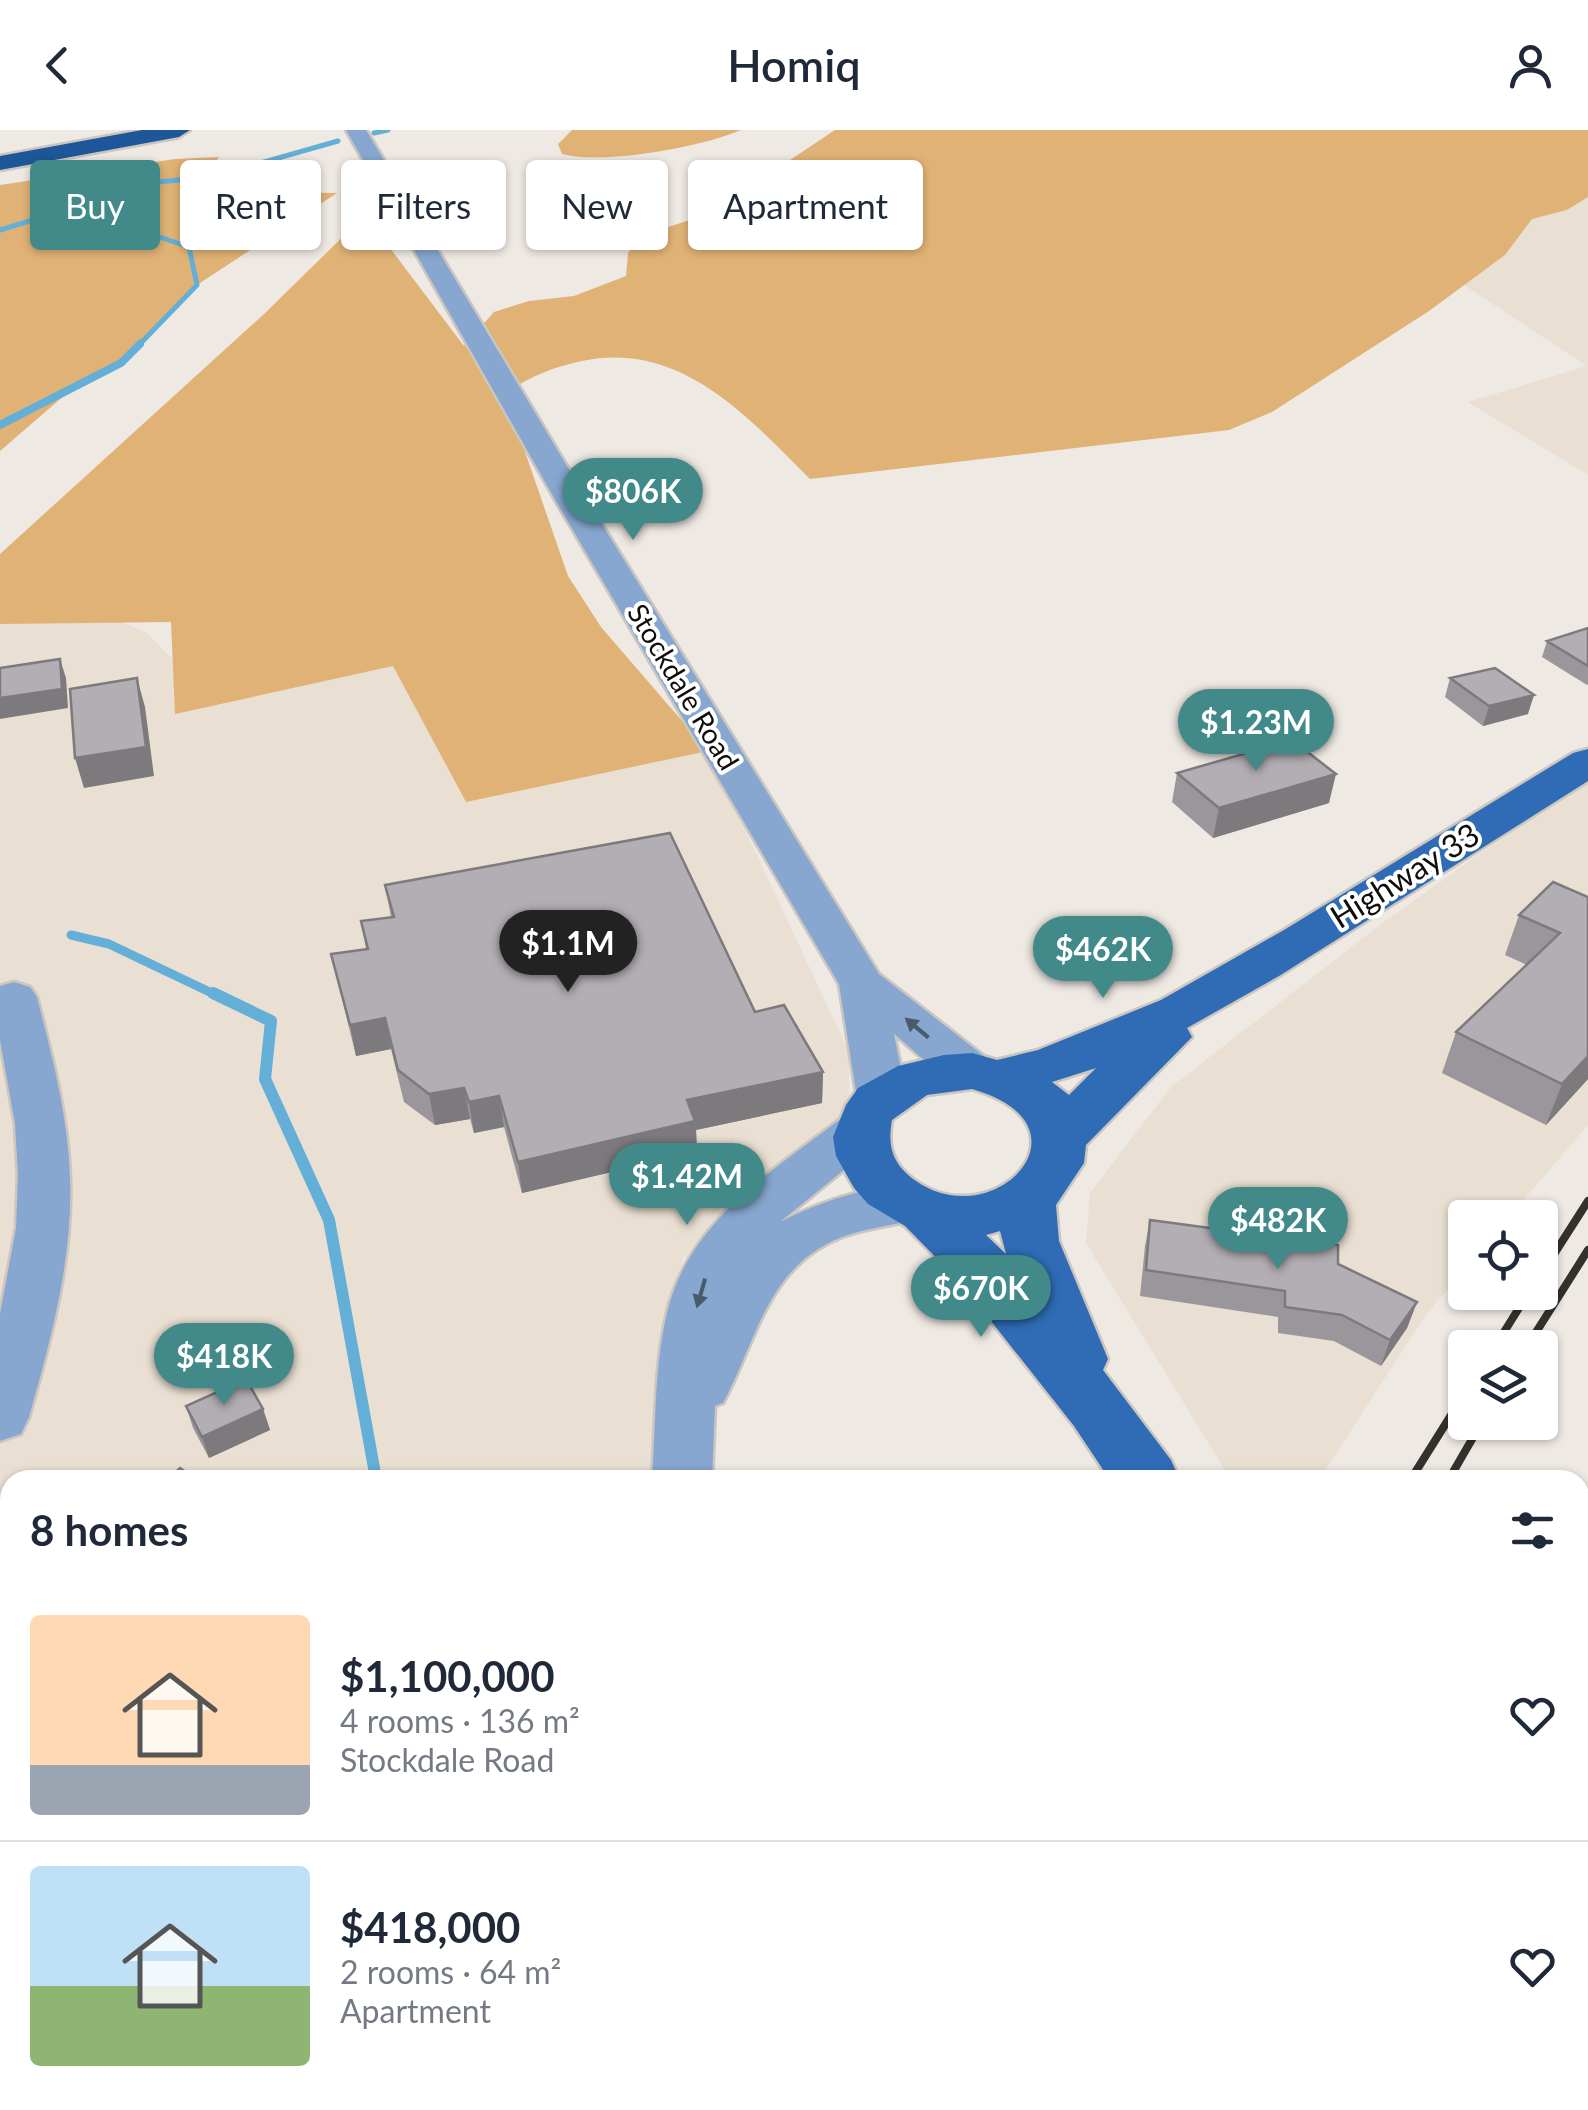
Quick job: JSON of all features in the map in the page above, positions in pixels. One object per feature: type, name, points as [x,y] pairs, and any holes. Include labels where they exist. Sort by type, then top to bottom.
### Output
[{"type":"highway","points":[[0,150],[113,130]]},
{"type":"highway","points":[[0,163],[179,130]]},
{"type":"main road","name":"Highway 33","points":[[988,1074],[1037,1070],[1094,1050],[1222,990],[1588,762]]},
{"type":"main road","name":"Highway 33","points":[[1059,1138],[1112,1082],[1222,990]]},
{"type":"main road","points":[[917,1208],[945,1216],[982,1214],[1027,1200],[1052,1176],[1059,1138],[1056,1120],[1044,1099],[1019,1081],[988,1074],[923,1077],[895,1087],[873,1112],[861,1148],[870,1175],[962,1244],[1097,1408],[1140,1470]]},
{"type":"main road","points":[[1027,1200],[1026,1220],[1034,1252],[1097,1408]]},
{"type":"street","name":"Stockdale Road","points":[[356,130],[572,503],[862,984],[988,1074]]},
{"type":"street","name":"Stockdale Road","points":[[862,984],[873,1112]]},
{"type":"street","points":[[0,1417],[24,1335],[44,1200],[35,1090],[14,997]]},
{"type":"street","points":[[685,1452],[695,1318],[712,1264],[764,1207],[873,1112]]},
{"type":"street","points":[[685,1452],[736,1309],[759,1268],[776,1250],[816,1226],[917,1208]]},
{"type":"shaded area","points":[[572,130],[741,130],[678,148],[626,156],[580,157],[562,154],[558,144]]},
{"type":"shaded area","points":[[835,130],[1588,130],[1588,197],[1567,210],[1532,219],[1505,255],[1429,311],[1272,412],[1229,430],[810,479],[762,431],[709,388],[681,372],[650,362],[617,357],[582,361],[541,373],[513,388],[505,394],[568,576],[601,627],[708,751],[466,802],[393,666],[175,714],[171,622],[0,624],[0,554],[263,315],[341,239],[341,250],[391,250],[464,346],[494,312],[529,301],[574,296],[626,276],[630,250],[668,250],[668,227],[688,221],[688,250],[923,250],[923,160],[790,160]]},
{"type":"shaded area","points":[[219,157],[180,160],[180,250],[250,250],[197,285],[121,363],[66,394],[0,451],[0,185],[30,181],[30,250],[160,250],[160,161]]},
{"type":"shaded area","points":[[321,193],[337,193],[321,204]]},
{"type":"shaded area","points":[[1588,197],[1588,475],[1468,402],[1587,366],[1464,285],[1505,255],[1532,219],[1567,210]]},
{"type":"shaded area","points":[[0,555],[112,584],[122,622],[147,633],[192,680],[194,709],[393,665],[466,802],[708,751],[849,1052],[849,1118],[683,1259],[653,1470],[0,1470]]},
{"type":"shaded area","points":[[1588,777],[1588,1125],[1524,1200],[1448,1200],[1448,1289],[1425,1316],[1325,1470],[1225,1470],[1086,1243],[1090,1193],[1171,1087],[1381,924]]},
{"type":"building","points":[[1588,628],[1588,666],[1547,641]]},
{"type":"building","points":[[60,659],[62,689],[0,698],[0,668]]},
{"type":"building","points":[[1495,668],[1534,695],[1489,706],[1450,678]]},
{"type":"building","points":[[137,678],[146,747],[75,758],[70,689]]},
{"type":"building","points":[[1292,740],[1336,774],[1219,808],[1177,773]]},
{"type":"building","points":[[670,833],[755,1012],[784,1005],[823,1072],[687,1100],[695,1121],[518,1162],[499,1096],[469,1102],[464,1088],[429,1094],[398,1070],[385,1018],[350,1025],[331,954],[368,949],[361,921],[394,917],[385,885]]},
{"type":"building","points":[[1553,882],[1588,897],[1588,1056],[1562,1084],[1456,1032],[1560,933],[1519,915]]},
{"type":"building","points":[[1150,1220],[1338,1245],[1338,1264],[1417,1302],[1390,1340],[1342,1315],[1285,1307],[1285,1291],[1146,1270]]},
{"type":"building","points":[[246,1379],[263,1409],[202,1437],[186,1406]]},
{"type":"waterway","points":[[374,133],[388,130]]},
{"type":"waterway","points":[[160,182],[211,177],[338,141]]},
{"type":"waterway","points":[[0,230],[30,221]]},
{"type":"waterway","points":[[138,346],[197,285],[189,247],[160,237]]},
{"type":"waterway","points":[[0,425],[121,363],[138,346]]},
{"type":"waterway","points":[[71,935],[109,944],[218,996]]},
{"type":"waterway","points":[[213,993],[271,1021],[265,1079],[329,1220],[374,1470]]},
{"type":"railway","points":[[1558,1248],[1588,1201]]},
{"type":"railway","points":[[1537,1330],[1588,1250]]},
{"type":"railway","points":[[1505,1330],[1518,1310]]},
{"type":"railway","points":[[1417,1470],[1448,1420]]},
{"type":"railway","points":[[1454,1470],[1472,1440]]}]
